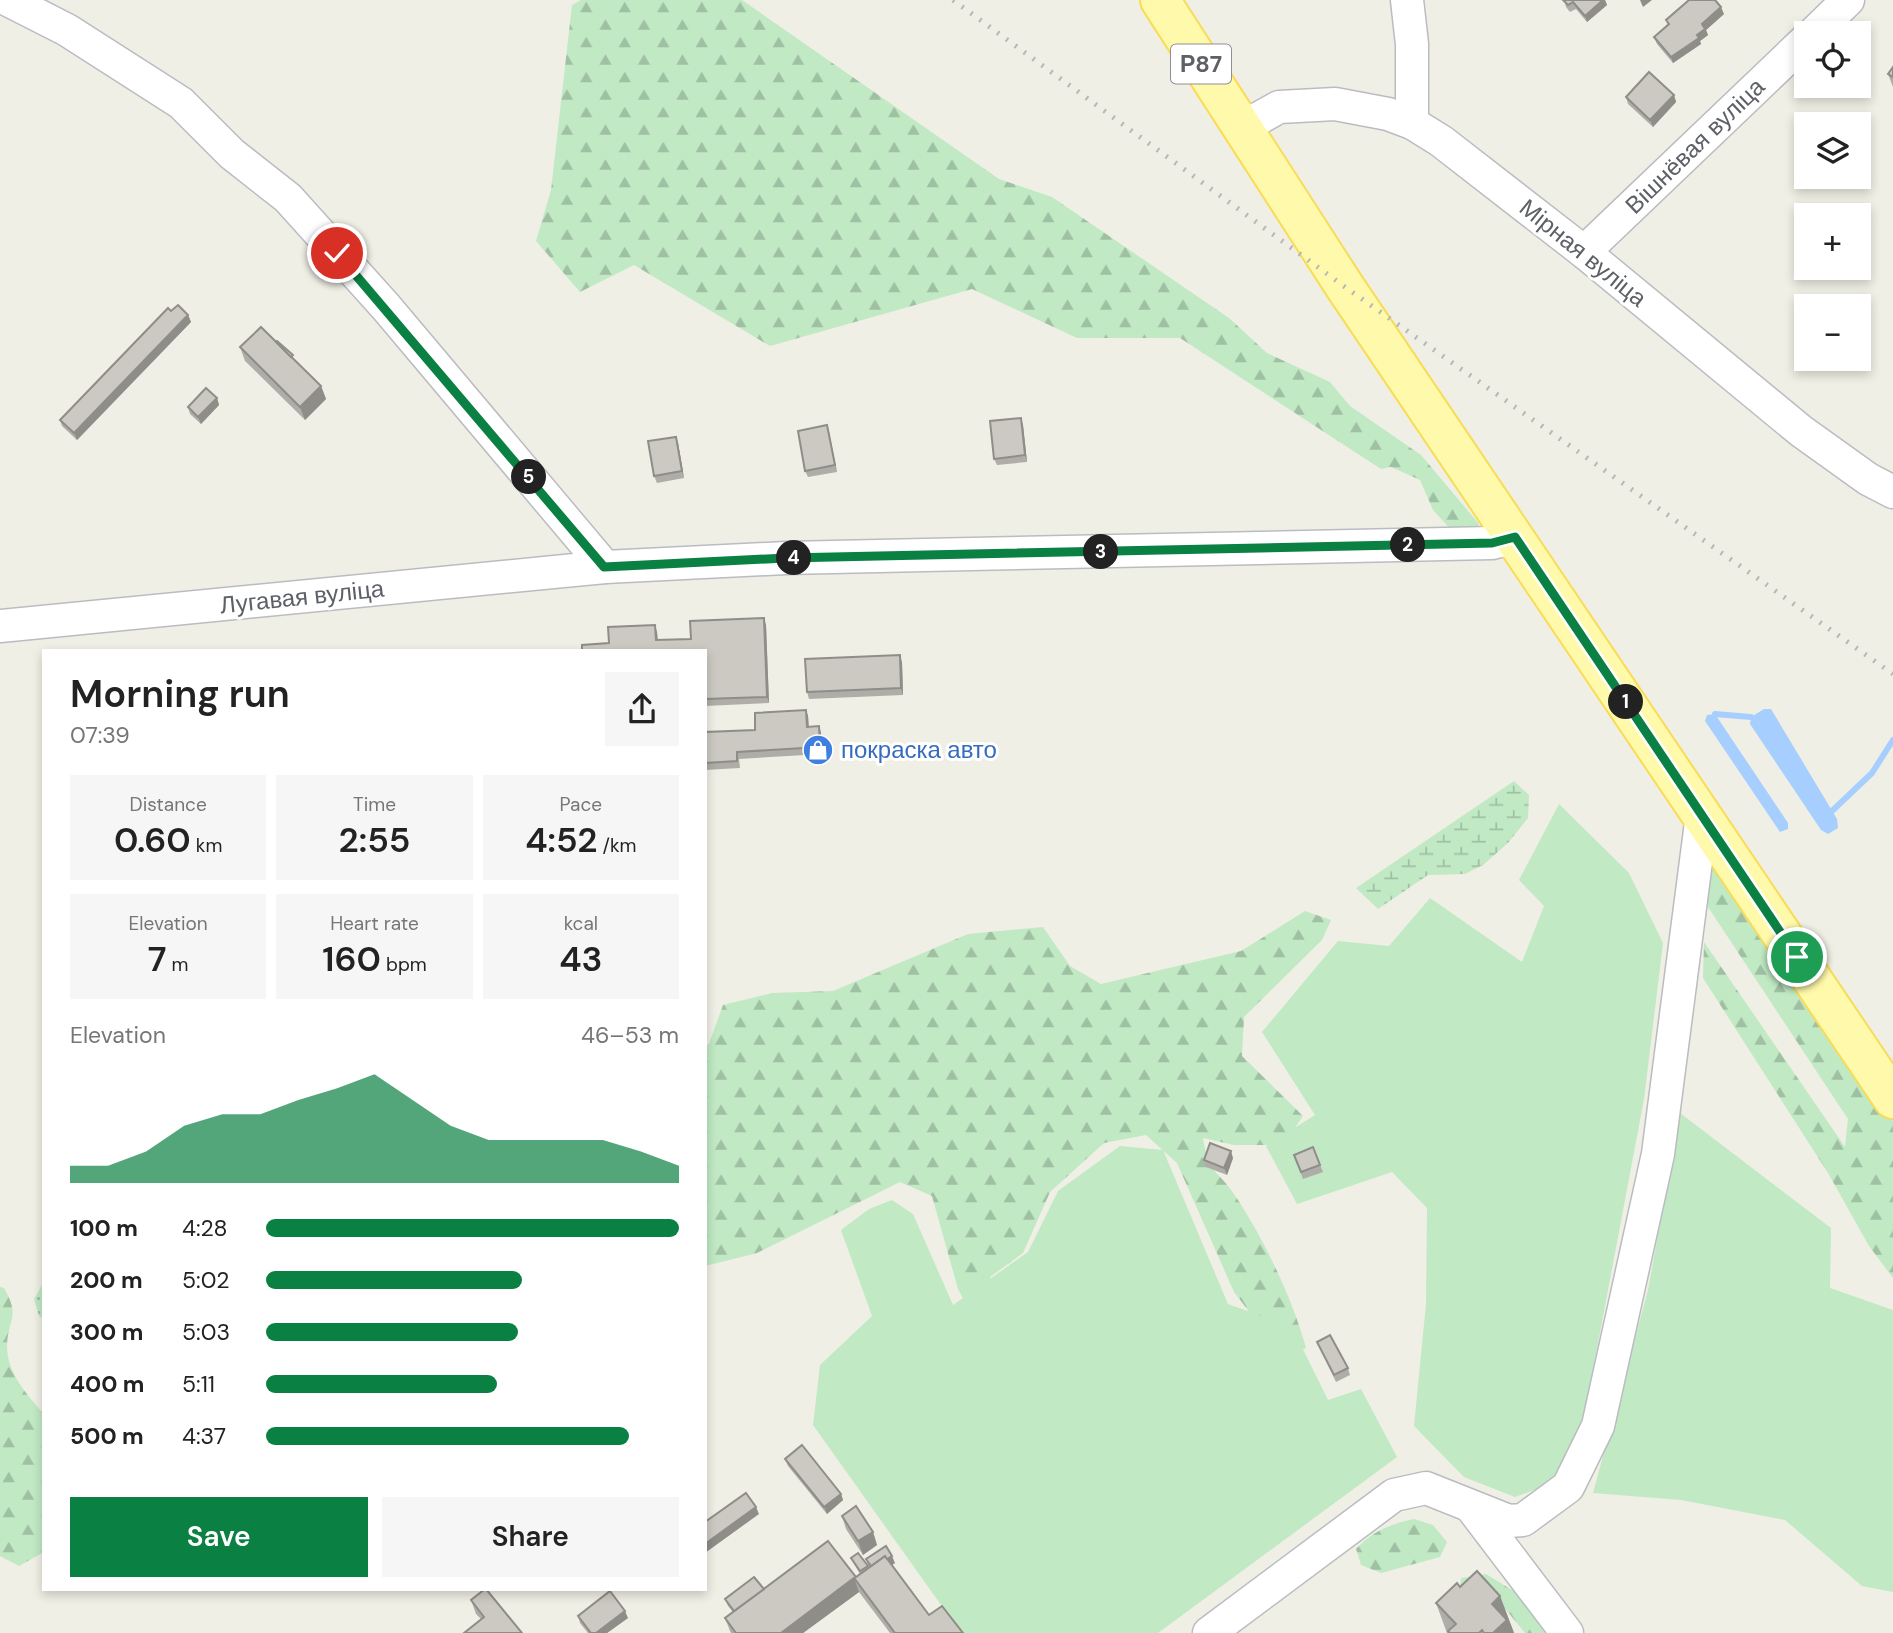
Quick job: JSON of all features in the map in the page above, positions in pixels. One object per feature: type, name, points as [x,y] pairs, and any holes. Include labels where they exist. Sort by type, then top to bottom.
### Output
[{"type":"main road","name":"Р87","points":[[1160,0],[1345,287],[1893,1099]]},
{"type":"street","points":[[8,0],[67,30],[181,103],[232,154],[288,198],[386,307],[604,567]]},
{"type":"street","points":[[1407,0],[1412,44],[1412,123]]},
{"type":"street","points":[[1827,21],[1849,0]]},
{"type":"street","name":"Вішнёвая вуліца","points":[[1584,252],[1794,51]]},
{"type":"street","name":"Мірная вуліца","points":[[1243,127],[1279,107],[1335,104],[1388,114],[1412,123],[1441,141],[1584,252],[1801,431],[1868,480],[1893,492]]},
{"type":"street","name":"Лугавая вуліца","points":[[0,626],[604,567],[786,558],[1492,543],[1515,537]]},
{"type":"street","points":[[1512,1563],[1523,1520],[1568,1487],[1598,1426],[1658,1153],[1702,815]]},
{"type":"street","points":[[1209,1633],[1394,1496],[1426,1488],[1469,1504],[1495,1518],[1523,1520]]},
{"type":"street","points":[[1469,1504],[1567,1633]]},
{"type":"green space","points":[[581,0],[742,0],[999,179],[1052,197],[1229,318],[1267,353],[1330,382],[1350,406],[1421,455],[1479,524],[1473,536],[1455,534],[1433,510],[1420,480],[1391,467],[1381,469],[1180,338],[1077,338],[972,289],[770,346],[634,265],[580,292],[536,241],[551,190],[572,5]]},
{"type":"green space","points":[[1514,781],[1529,795],[1528,818],[1508,843],[1483,865],[1465,874],[1428,875],[1378,909],[1356,888]]},
{"type":"green space","points":[[1559,804],[1629,873],[1663,943],[1644,1099],[1583,1423],[1551,1484],[1515,1497],[1464,1477],[1414,1426],[1426,1304],[1427,1208],[1392,1172],[1297,1204],[1266,1146],[1315,1115],[1262,1032],[1338,941],[1389,946],[1430,898],[1522,962],[1544,906],[1519,880]]},
{"type":"green space","points":[[1716,849],[1893,1115],[1893,1278],[1869,1246],[1828,1173],[1703,978],[1704,942],[1845,1147],[1848,1119],[1706,904]]},
{"type":"green space","points":[[1305,911],[1331,920],[1322,940],[1244,1017],[1242,1056],[1303,1116],[1283,1145],[1234,1145],[1203,1138],[1211,1166],[1236,1197],[1267,1251],[1286,1290],[1306,1348],[1284,1357],[1234,1292],[1177,1163],[1146,1135],[1104,1143],[1050,1192],[1023,1253],[990,1277],[1014,1324],[1039,1440],[958,1289],[932,1196],[900,1182],[757,1253],[707,1266],[707,1044],[723,1005],[772,993],[833,991],[968,934],[1043,927],[1070,966],[1101,984],[1241,951]]},
{"type":"green space","points":[[1680,1113],[1831,1228],[1830,1288],[1893,1310],[1893,1592],[1862,1586],[1785,1520],[1681,1500],[1593,1493],[1648,1290]]},
{"type":"green space","points":[[1120,1146],[1163,1150],[1228,1304],[1292,1327],[1328,1400],[1361,1389],[1397,1457],[1158,1633],[961,1633],[813,1425],[820,1365],[872,1316],[841,1230],[869,1209],[892,1200],[913,1214],[953,1305],[1028,1252],[1058,1191]]},
{"type":"green space","points":[[42,1285],[42,1318],[39,1316],[34,1299]]},
{"type":"green space","points":[[0,1287],[4,1288],[13,1312],[7,1346],[10,1365],[25,1391],[42,1412],[42,1553],[19,1566],[0,1556]]},
{"type":"green space","points":[[1414,1519],[1433,1525],[1447,1542],[1440,1557],[1381,1573],[1361,1565],[1356,1549],[1362,1543],[1382,1529]]},
{"type":"green space","points":[[1486,1574],[1517,1593],[1545,1633],[1525,1633],[1503,1606],[1459,1594],[1461,1578]]},
{"type":"water","points":[[1764,709],[1771,709],[1837,819],[1838,828],[1828,834],[1821,830],[1750,724],[1751,717]]},
{"type":"water","points":[[1715,714],[1788,823],[1788,829],[1780,832],[1705,721],[1707,715]]},
{"type":"building","points":[[1563,0],[1603,0],[1585,16],[1573,2],[1568,5]]},
{"type":"building","points":[[1689,0],[1715,0],[1721,7],[1702,24],[1705,29],[1697,35],[1699,38],[1671,57],[1654,37],[1669,24],[1666,20]]},
{"type":"building","points":[[1649,72],[1674,95],[1650,120],[1626,97]]},
{"type":"building","points":[[178,305],[188,315],[74,433],[60,420],[168,308],[171,311]]},
{"type":"building","points":[[261,327],[321,386],[300,407],[240,347]]},
{"type":"building","points":[[276,342],[293,355],[291,357]]},
{"type":"building","points":[[206,388],[217,398],[198,417],[188,407]]},
{"type":"building","points":[[1021,418],[1025,455],[994,459],[990,421]]},
{"type":"building","points":[[827,425],[835,465],[805,471],[798,431]]},
{"type":"building","points":[[676,437],[682,471],[654,476],[648,441]]},
{"type":"building","points":[[764,618],[767,697],[707,699],[707,649],[582,649],[582,645],[609,643],[608,627],[655,625],[656,640],[691,639],[690,621]]},
{"type":"building","points":[[900,655],[901,688],[807,692],[805,659]]},
{"type":"building","points":[[806,710],[807,727],[819,726],[820,747],[737,752],[737,761],[707,763],[707,732],[755,730],[755,713]]},
{"type":"building","points":[[1210,1143],[1231,1151],[1224,1168],[1204,1160]]},
{"type":"building","points":[[1313,1147],[1320,1165],[1301,1172],[1294,1155]]},
{"type":"building","points":[[1330,1335],[1348,1368],[1334,1375],[1317,1342]]},
{"type":"building","points":[[802,1445],[841,1494],[824,1507],[785,1459]]},
{"type":"building","points":[[746,1493],[756,1507],[707,1543],[707,1521]]},
{"type":"building","points":[[856,1506],[873,1532],[858,1541],[842,1516]]},
{"type":"building","points":[[828,1541],[856,1577],[885,1556],[929,1615],[942,1606],[963,1633],[895,1633],[854,1578],[781,1633],[736,1633],[725,1618]]},
{"type":"building","points":[[886,1546],[892,1556],[887,1559],[885,1556],[871,1566],[866,1559]]},
{"type":"building","points":[[858,1553],[868,1566],[860,1571],[851,1558]]},
{"type":"building","points":[[1477,1571],[1500,1596],[1492,1604],[1507,1620],[1493,1633],[1484,1633],[1482,1630],[1479,1633],[1450,1633],[1448,1631],[1456,1624],[1436,1603],[1457,1583],[1460,1587]]},
{"type":"building","points":[[754,1577],[764,1589],[734,1611],[725,1599]]},
{"type":"building","points":[[482,1591],[488,1591],[522,1633],[464,1633],[484,1617],[471,1600]]},
{"type":"building","points":[[610,1591],[625,1611],[596,1633],[591,1633],[578,1616]]},
{"type":"waterway","points":[[1715,714],[1751,717]]},
{"type":"waterway","points":[[1832,811],[1872,773],[1893,740]]},
{"type":"railway","points":[[953,0],[1345,287],[1893,674]]},
{"type":"place","name":"покраска авто","points":[[818,750]]},
{"type":"route","points":[[337,253],[386,307],[604,567],[786,558],[1492,543],[1515,537],[1797,957]]}]
